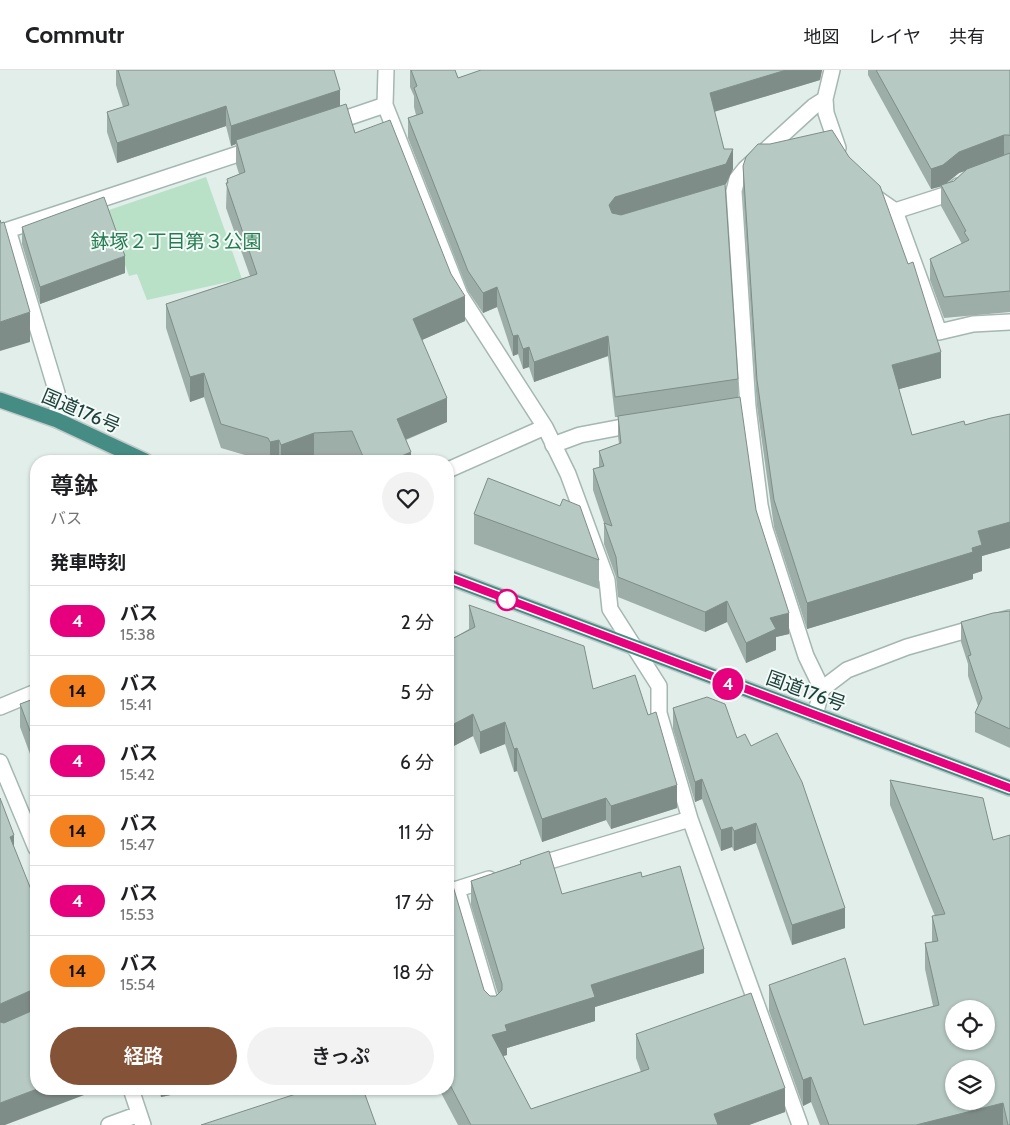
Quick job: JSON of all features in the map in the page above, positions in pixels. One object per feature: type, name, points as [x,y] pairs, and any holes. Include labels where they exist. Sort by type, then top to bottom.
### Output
[{"type":"highway","name":"国道176号","points":[[0,400],[57,420],[132,455]]},
{"type":"highway","name":"国道176号","points":[[454,579],[1010,788]]},
{"type":"street","points":[[386,70],[385,105],[460,295],[544,427],[568,474],[607,580],[610,609],[633,648],[659,686],[659,713],[690,819],[800,1125]]},
{"type":"street","points":[[832,70],[825,99],[834,138],[846,164]]},
{"type":"street","points":[[822,689],[806,656],[765,529],[760,506],[748,407],[734,191],[737,180],[745,169],[814,106],[825,99]]},
{"type":"street","points":[[319,127],[385,105]]},
{"type":"street","points":[[784,134],[798,146]]},
{"type":"street","points":[[816,142],[834,138]]},
{"type":"street","points":[[57,420],[57,393],[8,230],[272,142]]},
{"type":"street","points":[[894,211],[948,194],[962,182],[971,179]]},
{"type":"street","points":[[862,184],[878,201],[894,211],[939,332],[972,324],[1010,322]]},
{"type":"street","points":[[716,196],[734,191]]},
{"type":"street","points":[[729,409],[748,407]]},
{"type":"street","points":[[553,445],[580,435],[656,420]]},
{"type":"street","points":[[454,467],[544,427]]},
{"type":"street","points":[[815,715],[822,689],[847,670],[907,647],[1010,618]]},
{"type":"street","points":[[0,707],[30,694]]},
{"type":"street","points":[[0,762],[30,834]]},
{"type":"street","points":[[522,870],[690,819]]},
{"type":"street","points":[[454,890],[504,875]]},
{"type":"street","points":[[454,897],[494,1011]]},
{"type":"street","points":[[109,1125],[141,1120],[133,1095]]},
{"type":"green space","name":"鉢塚２丁目第３公園","points":[[206,177],[242,279],[147,300],[137,274],[129,276],[106,211]]},
{"type":"building","points":[[118,70],[334,70],[340,90],[231,126],[226,106],[117,143],[107,112],[129,105]]},
{"type":"building","points":[[411,70],[455,70],[458,78],[481,70],[786,70],[710,93],[724,149],[733,149],[726,164],[615,197],[609,205],[612,213],[621,215],[725,184],[738,379],[615,397],[608,336],[534,362],[529,347],[523,349],[518,335],[513,336],[497,287],[483,293],[468,271],[408,118],[423,113],[414,88],[417,86]]},
{"type":"building","points":[[876,70],[1010,70],[1010,136],[1004,135],[959,152],[943,165],[931,169]]},
{"type":"building","points":[[346,104],[355,133],[390,120],[451,274],[465,296],[413,319],[447,398],[397,419],[411,452],[404,455],[362,455],[352,431],[314,433],[281,445],[279,440],[270,442],[268,438],[221,424],[204,373],[190,377],[166,304],[257,274],[226,183],[228,183],[227,179],[245,172],[236,140]]},
{"type":"building","points":[[832,130],[849,157],[880,186],[908,264],[913,262],[941,352],[892,365],[912,435],[964,421],[965,425],[1010,414],[1010,522],[978,531],[982,545],[972,548],[973,552],[807,603],[774,500],[757,380],[743,166],[746,157],[758,144],[770,144]]},
{"type":"building","points":[[1010,153],[1010,291],[944,297],[930,259],[969,240],[941,185],[954,181],[967,169]]},
{"type":"building","points":[[104,197],[125,256],[40,287],[22,227]]},
{"type":"building","points":[[0,220],[1,223],[4,222],[30,312],[0,322]]},
{"type":"building","points":[[740,397],[756,510],[789,613],[770,618],[776,629],[746,643],[727,601],[705,612],[618,577],[616,557],[604,523],[612,526],[593,469],[604,466],[599,451],[621,443],[618,416]]},
{"type":"building","points":[[488,478],[560,506],[563,499],[580,506],[599,560],[474,514]]},
{"type":"building","points":[[469,605],[584,646],[593,689],[635,675],[648,715],[656,712],[677,785],[611,806],[606,798],[542,819],[517,748],[514,749],[505,722],[480,732],[473,714],[454,724],[454,638],[475,627]]},
{"type":"building","points":[[1010,611],[1010,729],[975,713],[982,698],[968,656],[971,655],[961,622],[993,613]]},
{"type":"building","points":[[707,697],[725,704],[737,738],[745,734],[751,746],[777,733],[802,782],[845,908],[792,925],[756,823],[734,831],[732,827],[721,830],[702,779],[695,782],[673,708]]},
{"type":"building","points":[[30,700],[30,731],[20,704]]},
{"type":"building","points":[[890,780],[983,798],[993,840],[1010,835],[1010,1125],[1008,1125],[1003,1103],[995,1105],[995,1060],[945,1060],[945,1110],[975,1110],[916,1125],[829,1125],[811,1077],[803,1080],[769,985],[845,958],[864,1025],[939,1005],[925,943],[938,941],[932,916],[945,914]]},
{"type":"building","points":[[0,798],[14,835],[10,837],[30,887],[30,991],[0,1004]]},
{"type":"building","points":[[549,851],[562,894],[641,872],[642,877],[680,866],[704,949],[591,985],[595,997],[505,1025],[507,1031],[492,1035],[531,1109],[649,1069],[636,1034],[751,993],[785,1088],[714,1114],[718,1125],[471,1125],[454,1092],[454,889],[484,990],[490,996],[496,996],[502,990],[502,984],[471,881],[521,864],[520,861]]},
{"type":"building","points":[[30,1012],[30,1092],[0,1103],[0,1022],[4,1023]]},
{"type":"building","points":[[293,1095],[365,1095],[376,1125],[201,1125]]},
{"type":"bus line","name":"4","points":[[454,579],[1010,788]]}]
